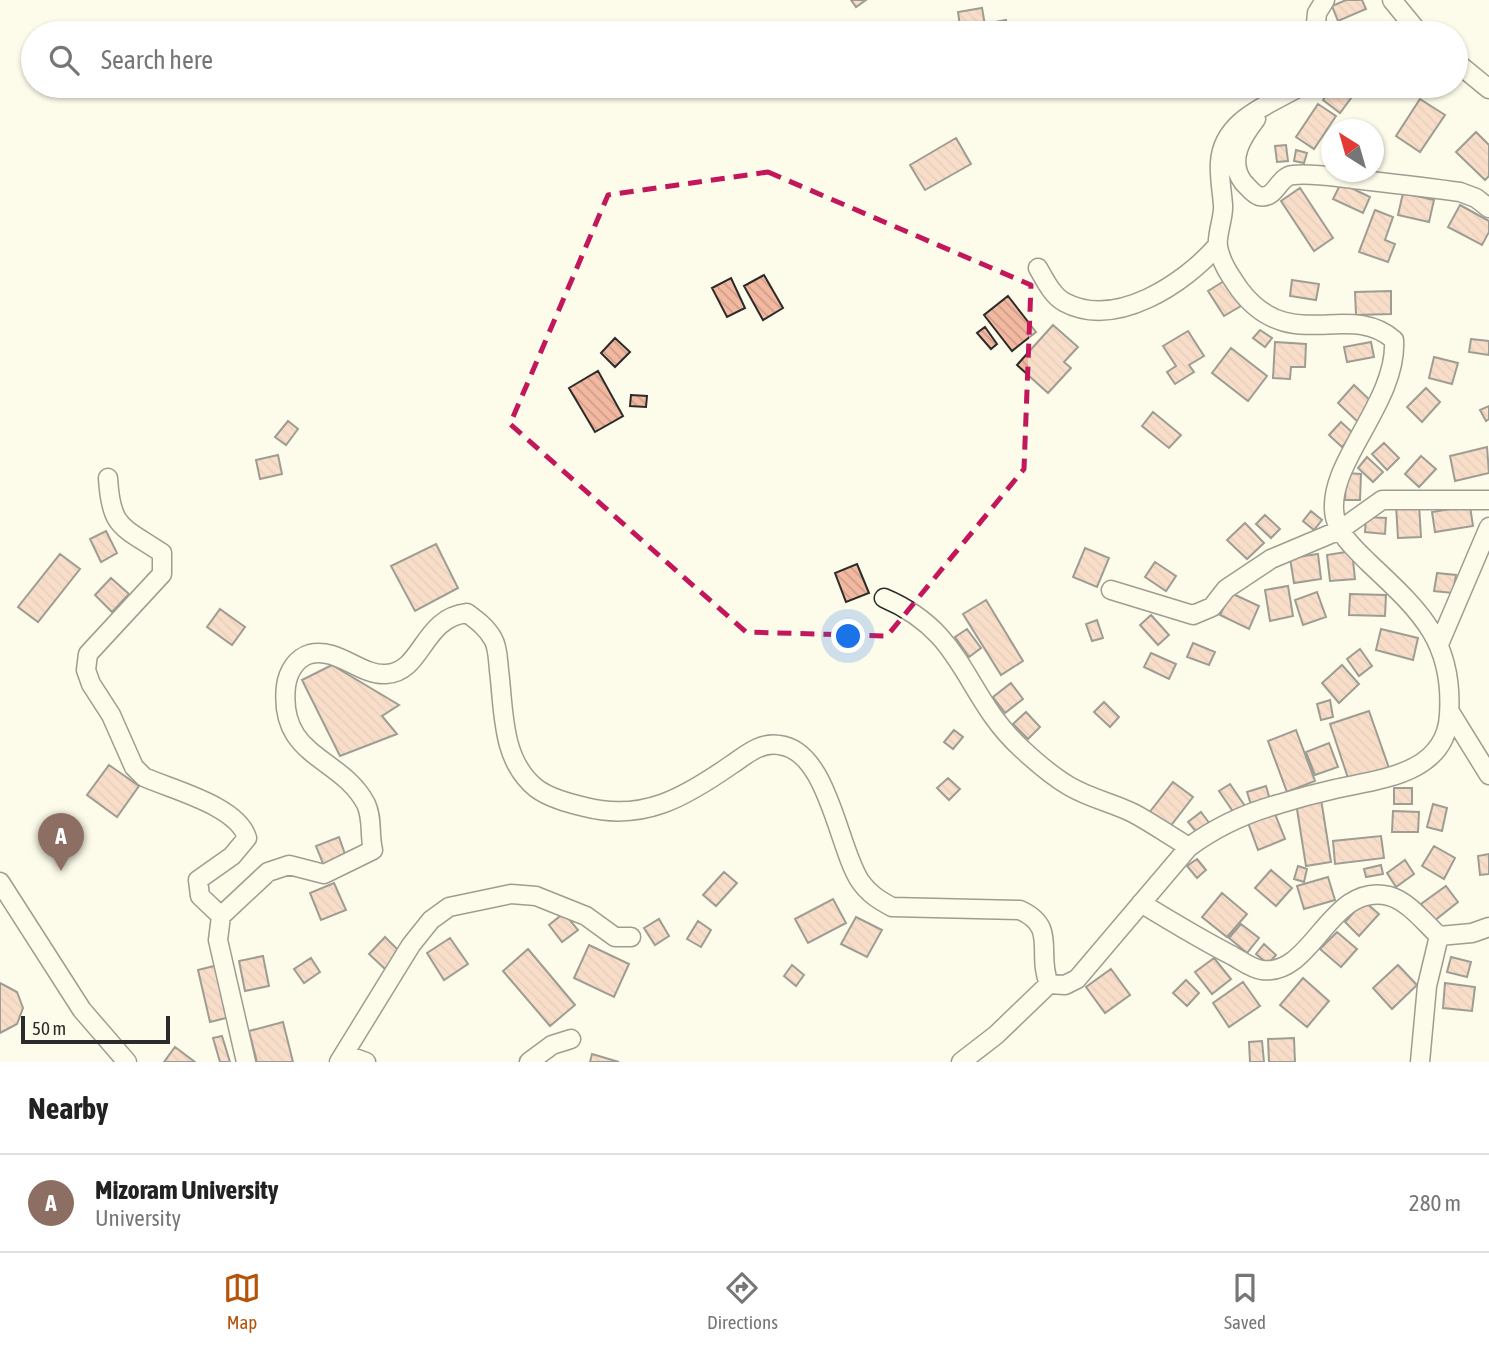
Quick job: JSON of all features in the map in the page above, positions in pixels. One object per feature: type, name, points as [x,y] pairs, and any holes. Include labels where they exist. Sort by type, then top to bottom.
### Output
[{"type":"street","points":[[1316,21],[1317,13],[1325,0]]},
{"type":"street","points":[[1392,0],[1409,21]]},
{"type":"street","points":[[1468,72],[1489,89]]},
{"type":"street","points":[[961,1062],[1016,1017],[1049,984],[1065,985],[1077,979],[1189,847],[1234,820],[1276,804],[1372,783],[1410,770],[1436,751],[1448,729],[1449,674],[1440,642],[1418,613],[1359,553],[1340,530],[1335,519],[1336,489],[1378,407],[1396,360],[1394,340],[1381,328],[1295,324],[1271,319],[1248,300],[1229,274],[1218,245],[1223,209],[1220,159],[1224,146],[1230,134],[1246,116],[1282,98]]},
{"type":"street","points":[[1274,103],[1243,135],[1237,150],[1240,178],[1257,195],[1265,196],[1274,192],[1284,177],[1313,176],[1460,192],[1476,198],[1489,208]]},
{"type":"street","points":[[1038,268],[1062,301],[1091,310],[1115,308],[1138,301],[1182,280],[1218,245]]},
{"type":"street","points":[[108,478],[110,506],[117,523],[162,553],[164,563],[162,574],[88,654],[86,670],[91,684],[111,715],[134,767],[144,777],[222,811],[244,831],[247,838],[240,848],[198,880],[200,896],[221,916]]},
{"type":"street","points":[[1111,590],[1193,615],[1212,607],[1226,589],[1270,559],[1340,530],[1382,500],[1489,500]]},
{"type":"street","points":[[1440,642],[1489,527]]},
{"type":"street","points":[[884,598],[926,621],[946,640],[1002,729],[1044,768],[1071,787],[1134,814],[1189,847]]},
{"type":"street","points":[[246,1062],[218,940],[221,916],[268,872],[289,865],[324,874],[373,850],[369,836],[371,819],[365,802],[302,745],[289,723],[285,700],[287,680],[296,662],[312,654],[333,655],[385,675],[402,670],[434,628],[451,615],[467,614],[484,625],[495,642],[509,752],[537,789],[567,803],[605,812],[636,813],[690,794],[757,748],[778,744],[794,749],[806,760],[816,777],[839,825],[859,879],[874,897],[892,907],[1020,910],[1034,916],[1043,928],[1043,969],[1049,984]]},
{"type":"street","points":[[1450,712],[1489,775]]},
{"type":"street","points":[[0,882],[82,1010],[127,1062]]},
{"type":"street","points":[[366,1062],[342,1058],[411,945],[431,920],[449,907],[511,894],[536,896],[586,916],[615,937],[631,937]]},
{"type":"street","points":[[1141,903],[1200,939],[1260,970],[1278,969],[1296,959],[1332,918],[1353,901],[1370,896],[1389,896],[1404,904],[1439,936],[1472,933],[1489,928]]},
{"type":"street","points":[[1420,1062],[1427,986],[1439,936]]},
{"type":"street","points":[[529,1062],[552,1045],[571,1039]]},
{"type":"highlighted area","points":[[768,172],[1031,285],[1024,469],[887,636],[746,632],[510,424],[608,195]]},
{"type":"building","points":[[851,0],[866,0],[856,7]]},
{"type":"building","points":[[1346,0],[1362,0],[1366,9],[1338,21],[1332,6]]},
{"type":"building","points":[[982,8],[984,21],[959,21],[958,12]]},
{"type":"building","points":[[1324,98],[1351,98],[1340,113],[1323,100]]},
{"type":"building","points":[[1420,99],[1445,115],[1420,152],[1396,136]]},
{"type":"building","points":[[1318,104],[1336,116],[1334,119],[1321,119],[1321,138],[1314,149],[1296,137]]},
{"type":"building","points":[[1476,132],[1489,145],[1489,176],[1485,180],[1456,152]]},
{"type":"building","points":[[956,138],[971,164],[925,190],[910,165]]},
{"type":"building","points":[[1286,145],[1288,161],[1277,162],[1275,146]]},
{"type":"building","points":[[1296,150],[1307,153],[1304,163],[1294,161]]},
{"type":"building","points":[[1341,183],[1370,197],[1363,213],[1333,199]]},
{"type":"building","points":[[1300,188],[1333,238],[1314,251],[1281,201]]},
{"type":"building","points":[[1403,193],[1434,200],[1429,222],[1398,215]]},
{"type":"building","points":[[1460,205],[1489,221],[1489,232],[1482,245],[1448,227]]},
{"type":"building","points":[[1375,210],[1393,217],[1385,240],[1395,244],[1388,262],[1359,252]]},
{"type":"building","points":[[764,275],[783,308],[763,320],[744,286]]},
{"type":"building","points":[[731,278],[745,308],[727,317],[712,288]]},
{"type":"building","points":[[1292,280],[1319,284],[1316,300],[1290,296]]},
{"type":"building","points":[[1224,281],[1241,306],[1224,316],[1208,291]]},
{"type":"building","points":[[1391,291],[1391,314],[1356,315],[1355,292]]},
{"type":"building","points":[[1008,296],[1036,332],[1012,351],[984,315]]},
{"type":"building","points":[[1053,325],[1078,347],[1064,362],[1071,368],[1048,393],[1017,365]]},
{"type":"building","points":[[985,327],[997,344],[991,349],[977,333]]},
{"type":"building","points":[[1260,330],[1272,338],[1265,347],[1253,338]]},
{"type":"building","points":[[1188,331],[1204,356],[1189,365],[1194,372],[1175,384],[1167,372],[1176,366],[1163,346]]},
{"type":"building","points":[[615,338],[630,352],[615,367],[601,353]]},
{"type":"building","points":[[1471,339],[1489,341],[1489,355],[1469,352]]},
{"type":"building","points":[[1275,342],[1306,344],[1305,367],[1291,367],[1290,379],[1273,378]]},
{"type":"building","points":[[1371,342],[1374,357],[1347,362],[1344,347]]},
{"type":"building","points":[[1231,348],[1267,376],[1248,401],[1212,373]]},
{"type":"building","points":[[1434,357],[1458,363],[1452,384],[1429,378]]},
{"type":"building","points":[[598,371],[623,416],[595,432],[569,388]]},
{"type":"building","points":[[1354,385],[1374,404],[1358,422],[1338,403]]},
{"type":"building","points":[[1426,388],[1440,402],[1422,422],[1407,407]]},
{"type":"building","points":[[631,395],[647,396],[646,407],[630,406]]},
{"type":"building","points":[[1489,406],[1489,419],[1486,421],[1480,410]]},
{"type":"building","points":[[1153,412],[1181,435],[1169,448],[1142,426]]},
{"type":"building","points":[[288,421],[298,429],[286,445],[275,437]]},
{"type":"building","points":[[1341,422],[1354,434],[1342,447],[1329,435]]},
{"type":"building","points":[[1384,443],[1399,458],[1387,470],[1372,454]]},
{"type":"building","points":[[1487,447],[1489,473],[1455,481],[1450,456]]},
{"type":"building","points":[[278,455],[282,474],[260,479],[256,460]]},
{"type":"building","points":[[1421,456],[1436,469],[1419,487],[1405,474]]},
{"type":"building","points":[[1367,457],[1383,472],[1373,482],[1358,468]]},
{"type":"building","points":[[1346,473],[1361,474],[1360,500],[1345,500]]},
{"type":"building","points":[[1419,504],[1421,537],[1398,538],[1396,505]]},
{"type":"building","points":[[1470,506],[1473,526],[1435,532],[1432,512]]},
{"type":"building","points":[[1311,511],[1322,520],[1314,530],[1303,521]]},
{"type":"building","points":[[1265,515],[1280,529],[1271,538],[1256,524]]},
{"type":"building","points":[[1366,517],[1386,518],[1385,534],[1365,532]]},
{"type":"building","points":[[1245,523],[1264,543],[1247,559],[1227,540]]},
{"type":"building","points":[[106,531],[117,553],[101,562],[90,539]]},
{"type":"building","points":[[436,544],[458,588],[415,611],[391,566]]},
{"type":"building","points":[[1085,548],[1109,558],[1097,587],[1073,577]]},
{"type":"building","points":[[1352,551],[1355,579],[1330,581],[1327,555]]},
{"type":"building","points":[[60,554],[80,569],[38,622],[18,607]]},
{"type":"building","points":[[1318,554],[1321,579],[1294,583],[1290,558]]},
{"type":"building","points":[[1155,562],[1176,576],[1166,591],[1145,577]]},
{"type":"building","points":[[857,564],[869,593],[846,602],[835,573]]},
{"type":"building","points":[[1437,573],[1456,575],[1453,593],[1434,591]]},
{"type":"building","points":[[111,578],[129,594],[112,612],[95,595]]},
{"type":"building","points":[[1288,586],[1293,616],[1270,621],[1265,590]]},
{"type":"building","points":[[1317,592],[1326,617],[1303,625],[1295,600]]},
{"type":"building","points":[[1231,593],[1259,606],[1249,629],[1220,615]]},
{"type":"building","points":[[1350,594],[1386,595],[1385,616],[1349,615]]},
{"type":"building","points":[[986,600],[1023,661],[1001,675],[963,614]]},
{"type":"building","points":[[220,609],[245,627],[232,645],[207,627]]},
{"type":"building","points":[[1151,615],[1169,635],[1158,645],[1140,625]]},
{"type":"building","points":[[1097,620],[1103,638],[1092,641],[1086,624]]},
{"type":"building","points":[[967,629],[981,648],[969,657],[955,637]]},
{"type":"building","points":[[1381,629],[1418,638],[1413,660],[1376,650]]},
{"type":"building","points":[[1193,643],[1215,652],[1209,665],[1187,657]]},
{"type":"building","points":[[1360,649],[1372,666],[1359,676],[1347,659]]},
{"type":"building","points":[[1151,653],[1176,664],[1169,679],[1144,667]]},
{"type":"building","points":[[332,665],[399,705],[382,716],[397,734],[340,756],[302,680]]},
{"type":"building","points":[[1342,665],[1359,684],[1339,703],[1322,683]]},
{"type":"building","points":[[1011,683],[1023,699],[1005,713],[993,697]]},
{"type":"building","points":[[1330,700],[1333,717],[1321,720],[1317,704]]},
{"type":"building","points":[[1104,702],[1119,717],[1110,727],[1094,712]]},
{"type":"building","points":[[1369,711],[1389,768],[1349,781],[1330,724]]},
{"type":"building","points":[[1026,712],[1040,727],[1028,739],[1013,724]]},
{"type":"building","points":[[954,730],[963,737],[953,749],[944,742]]},
{"type":"building","points":[[1296,730],[1315,781],[1287,792],[1268,741]]},
{"type":"building","points":[[1329,743],[1338,767],[1315,775],[1306,752]]},
{"type":"building","points":[[109,765],[139,786],[117,817],[87,795]]},
{"type":"building","points":[[948,778],[960,789],[949,800],[937,788]]},
{"type":"building","points":[[1173,782],[1193,797],[1169,828],[1149,813]]},
{"type":"building","points":[[1230,784],[1247,809],[1236,816],[1219,791]]},
{"type":"building","points":[[1266,786],[1271,803],[1252,808],[1247,792]]},
{"type":"building","points":[[1394,788],[1412,788],[1412,804],[1394,804]]},
{"type":"building","points":[[1321,799],[1331,862],[1306,866],[1296,803]]},
{"type":"building","points":[[1433,804],[1447,808],[1442,831],[1427,827]]},
{"type":"building","points":[[1273,809],[1285,839],[1258,850],[1247,820]]},
{"type":"building","points":[[1393,811],[1419,812],[1418,832],[1392,832]]},
{"type":"building","points":[[1201,812],[1210,824],[1198,834],[1188,822]]},
{"type":"building","points":[[1381,836],[1384,858],[1335,864],[1333,841]]},
{"type":"building","points":[[339,837],[346,857],[324,866],[316,846]]},
{"type":"building","points":[[1434,846],[1455,858],[1444,879],[1422,866]]},
{"type":"building","points":[[1489,854],[1489,874],[1480,875],[1478,856]]},
{"type":"building","points":[[1197,859],[1206,870],[1197,878],[1187,866]]},
{"type":"building","points":[[1405,860],[1414,874],[1396,887],[1387,873]]},
{"type":"building","points":[[1381,865],[1383,874],[1366,877],[1364,869]]},
{"type":"building","points":[[1298,866],[1307,869],[1304,882],[1294,879]]},
{"type":"building","points":[[1271,870],[1292,888],[1276,906],[1255,888]]},
{"type":"building","points":[[724,872],[737,883],[716,906],[703,895]]},
{"type":"building","points":[[1328,877],[1335,900],[1304,909],[1297,886]]},
{"type":"building","points":[[334,883],[346,910],[321,920],[310,893]]},
{"type":"building","points":[[1446,886],[1458,902],[1434,921],[1421,904]]},
{"type":"building","points":[[1222,893],[1247,914],[1227,937],[1202,917]]},
{"type":"building","points":[[833,899],[846,923],[808,943],[795,919]]},
{"type":"building","points":[[1364,901],[1379,914],[1359,936],[1345,922]]},
{"type":"building","points":[[564,913],[578,930],[562,942],[549,925]]},
{"type":"building","points":[[856,917],[882,930],[867,957],[841,944]]},
{"type":"building","points":[[659,919],[669,936],[655,945],[644,928]]},
{"type":"building","points":[[698,921],[711,930],[701,947],[687,939]]},
{"type":"building","points":[[1241,924],[1259,938],[1247,953],[1229,938]]},
{"type":"building","points":[[1337,932],[1357,949],[1341,967],[1320,949]]},
{"type":"building","points":[[385,937],[401,953],[385,969],[369,954]]},
{"type":"building","points":[[450,938],[468,964],[444,980],[427,953]]},
{"type":"building","points":[[1264,944],[1276,955],[1268,964],[1256,954]]},
{"type":"building","points":[[589,945],[629,964],[614,997],[574,978]]},
{"type":"building","points":[[528,949],[575,1005],[550,1026],[503,971]]},
{"type":"building","points":[[263,956],[269,986],[245,991],[239,961]]},
{"type":"building","points":[[1451,957],[1471,962],[1467,977],[1447,972]]},
{"type":"building","points":[[311,958],[320,972],[304,983],[294,969]]},
{"type":"building","points":[[1214,958],[1231,979],[1212,994],[1195,972]]},
{"type":"building","points":[[218,965],[230,1017],[210,1022],[198,970]]},
{"type":"building","points":[[792,965],[804,975],[796,986],[784,976]]},
{"type":"building","points":[[1398,965],[1417,985],[1392,1009],[1373,988]]},
{"type":"building","points":[[1111,969],[1130,995],[1105,1013],[1086,987]]},
{"type":"building","points":[[1303,978],[1329,1001],[1307,1027],[1280,1005]]},
{"type":"building","points":[[1186,980],[1199,993],[1187,1006],[1173,993]]},
{"type":"building","points":[[1243,982],[1260,1006],[1229,1027],[1213,1003]]},
{"type":"building","points":[[0,983],[17,992],[23,1008],[17,1024],[0,1033]]},
{"type":"building","points":[[1445,983],[1475,987],[1472,1011],[1443,1008]]},
{"type":"building","points":[[283,1022],[293,1062],[257,1062],[249,1031]]},
{"type":"building","points":[[222,1036],[230,1062],[220,1062],[213,1038]]},
{"type":"building","points":[[1294,1038],[1295,1062],[1269,1062],[1268,1039]]},
{"type":"building","points":[[1262,1041],[1264,1062],[1250,1062],[1249,1042]]},
{"type":"building","points":[[175,1047],[195,1062],[164,1062]]},
{"type":"building","points":[[592,1054],[619,1062],[590,1062]]},
{"type":"place","name":"Mizoram University","points":[[61,871]]}]
